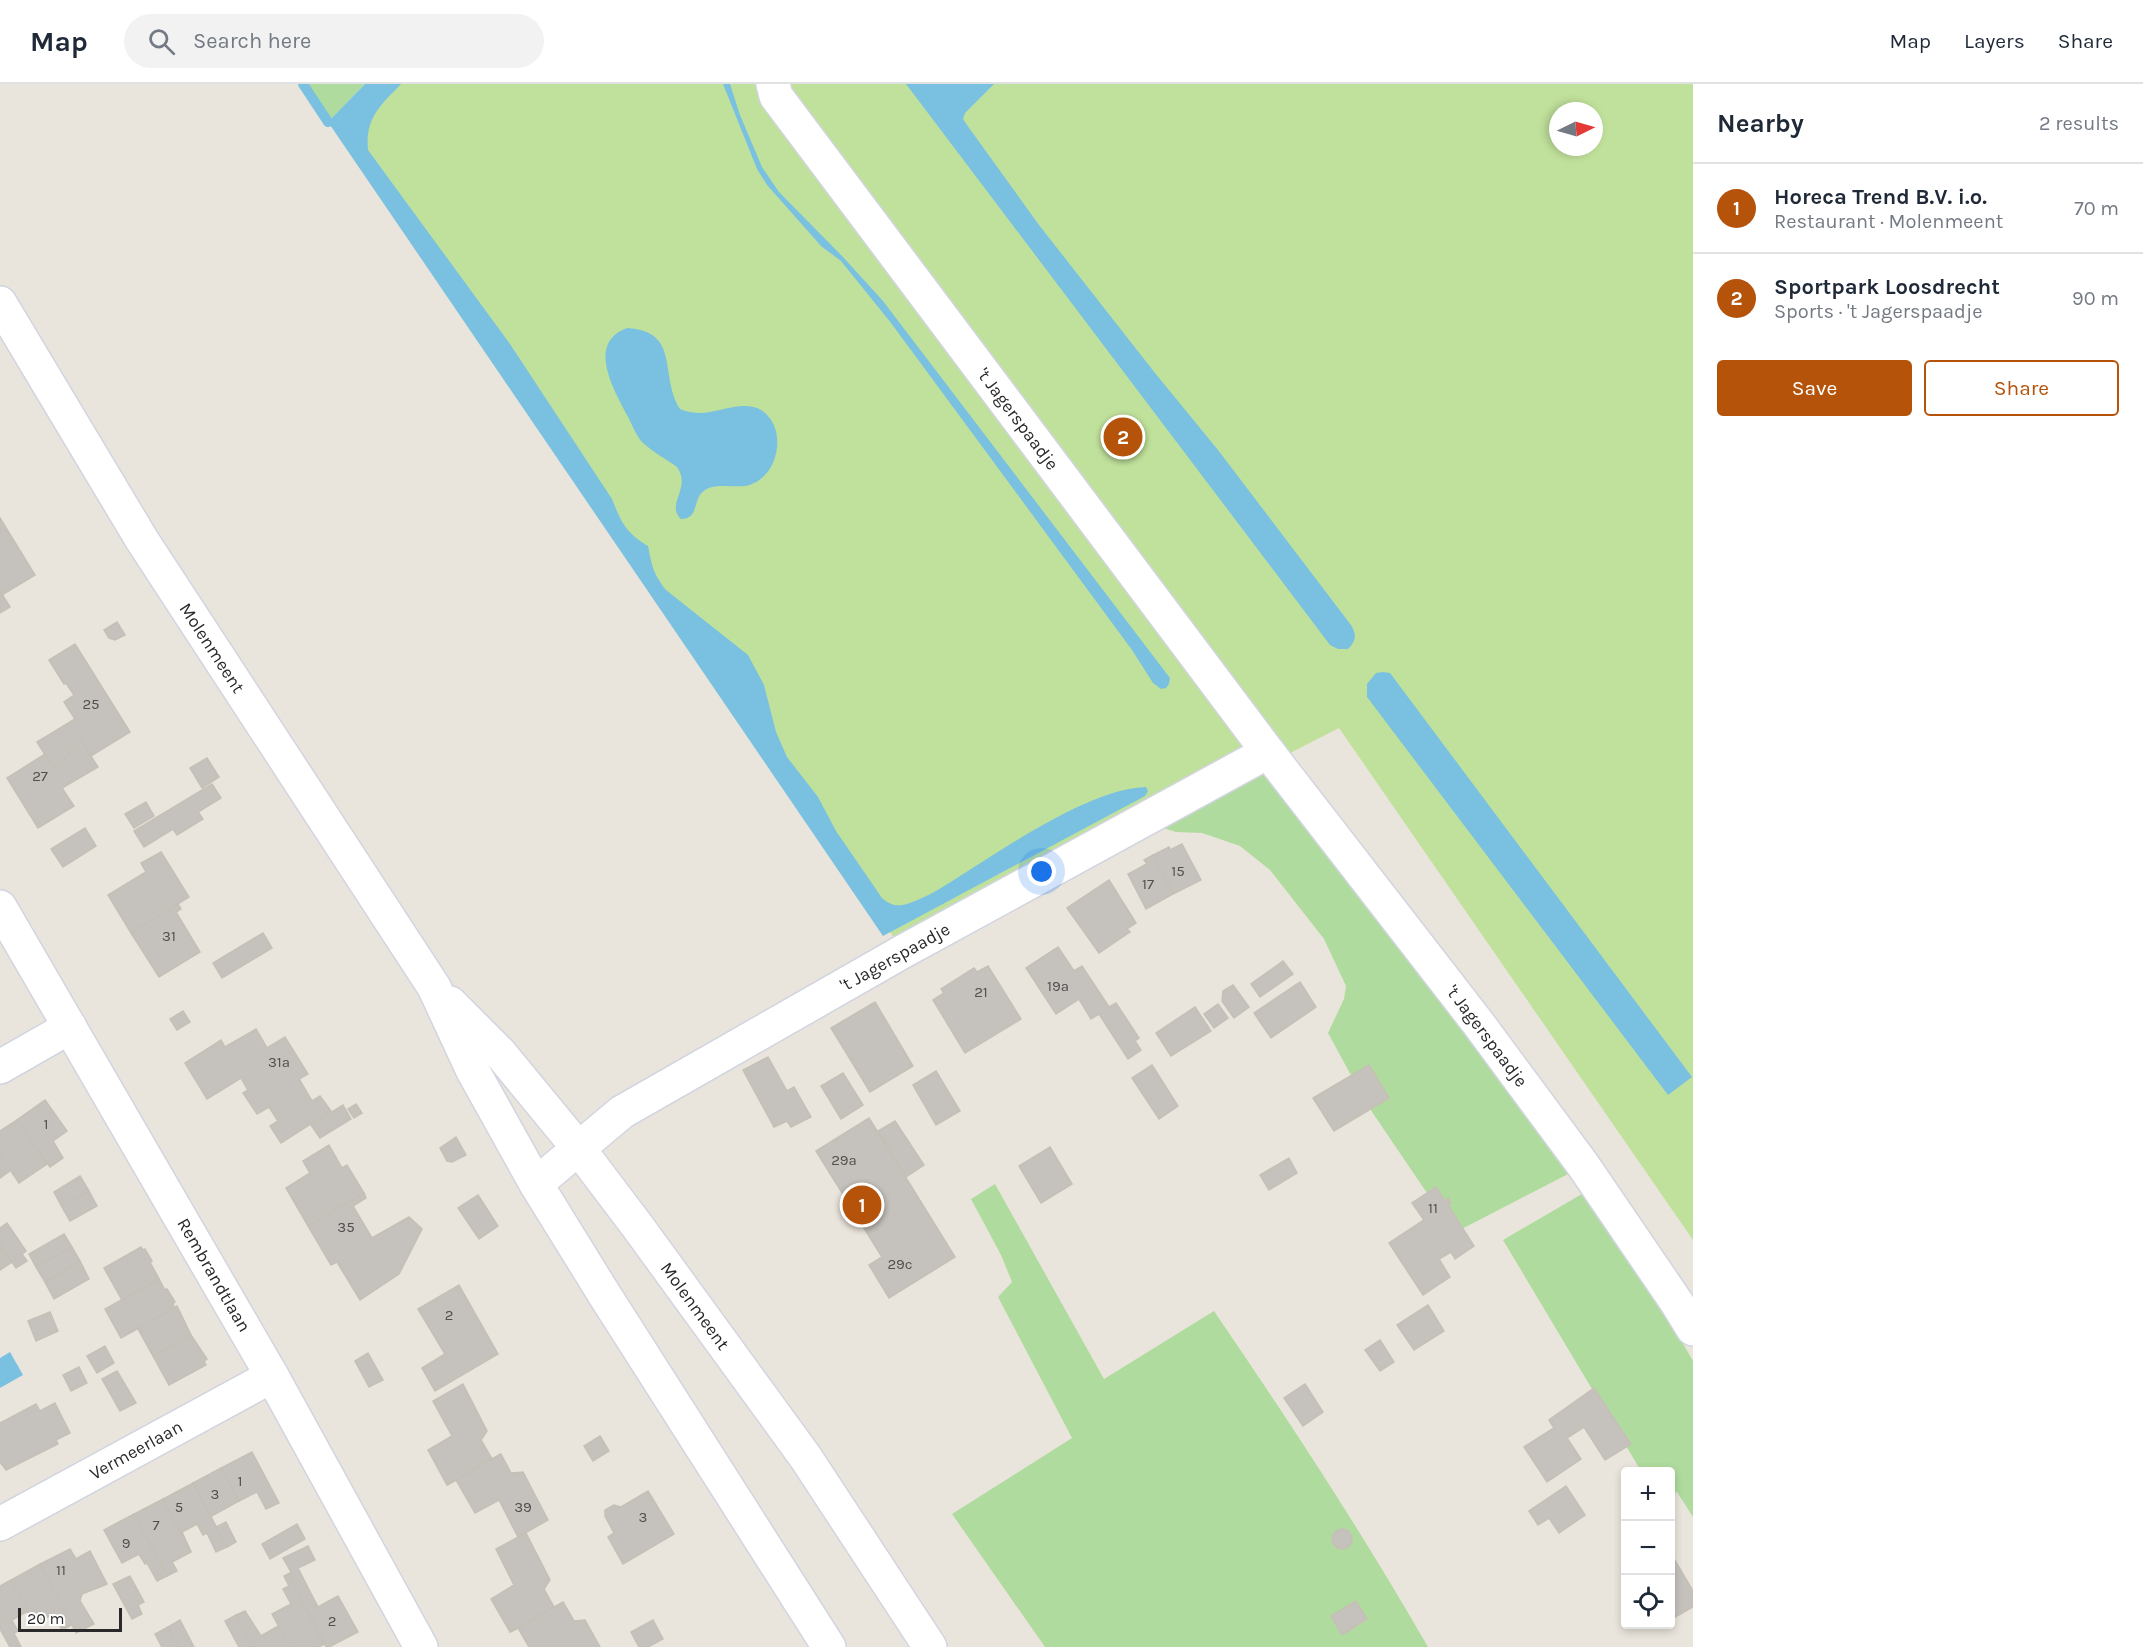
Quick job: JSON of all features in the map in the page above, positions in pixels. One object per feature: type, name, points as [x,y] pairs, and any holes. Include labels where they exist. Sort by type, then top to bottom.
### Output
[{"type":"street","name":"'t Jagerspaadje","points":[[773,84],[776,96],[1268,752],[1478,1023],[1576,1155],[1693,1329]]},
{"type":"street","name":"Molenmeent","points":[[0,303],[142,540],[434,987],[473,1071],[536,1184],[829,1647]]},
{"type":"street","name":"'t Jagerspaadje","points":[[536,1184],[622,1112],[902,952],[1268,752]]},
{"type":"street","name":"Rembrandtlaan","points":[[0,907],[272,1376],[421,1647]]},
{"type":"street","name":"Molenmeent","points":[[434,987],[500,1053],[579,1149],[806,1458],[930,1647]]},
{"type":"street","points":[[0,1067],[70,1027]]},
{"type":"street","name":"Vermeerlaan","points":[[0,1524],[272,1376]]},
{"type":"green space","points":[[303,84],[365,84],[328,122]]},
{"type":"green space","points":[[397,84],[1693,84],[1693,1240],[1339,728],[903,951],[348,136]]},
{"type":"green space","points":[[1266,765],[1574,1171],[1454,1233],[1366,1103],[1328,1033],[1344,999],[1346,986],[1324,939],[1270,870],[1240,846],[1202,833],[1176,832],[1147,823]]},
{"type":"green space","points":[[995,1184],[1104,1379],[1214,1311],[1324,1477],[1428,1647],[1045,1647],[952,1514],[1072,1438],[998,1297],[1012,1282],[1001,1255],[971,1199]]},
{"type":"green space","points":[[1587,1191],[1627,1246],[1693,1361],[1693,1517],[1677,1492],[1675,1493],[1675,1467],[1639,1467],[1503,1240]]},
{"type":"water","points":[[365,84],[401,84],[381,106],[372,121],[369,129],[368,150],[510,344],[612,499],[625,526],[648,546],[658,579],[666,590],[748,655],[764,685],[776,732],[787,757],[818,797],[836,831],[882,898],[897,905],[915,901],[939,889],[1030,832],[1078,807],[1125,790],[1146,787],[1148,791],[1145,796],[883,936],[328,122]]},
{"type":"water","points":[[723,84],[730,84],[740,115],[762,167],[779,192],[883,301],[1170,678],[1166,688],[1161,689],[1153,683],[1132,650],[891,323],[841,261],[821,246],[767,185],[757,169]]},
{"type":"water","points":[[906,84],[994,84],[965,113],[963,119],[1039,225],[1218,450],[1351,625],[1355,638],[1348,649],[1338,649],[1330,645]]},
{"type":"water","points":[[627,328],[644,331],[655,337],[662,346],[674,396],[680,409],[702,413],[747,406],[761,410],[769,417],[775,426],[777,448],[770,469],[763,477],[748,485],[717,486],[705,490],[698,498],[691,516],[681,519],[676,508],[682,482],[677,467],[638,437],[610,380],[606,356],[608,344],[615,335]]},
{"type":"water","points":[[1376,673],[1390,673],[1692,1077],[1668,1095],[1367,697],[1367,684]]},
{"type":"water","points":[[10,1352],[23,1375],[0,1388],[0,1358]]},
{"type":"building","points":[[0,518],[35,575],[2,595],[0,591]]},
{"type":"building","points":[[0,591],[10,607],[0,613]]},
{"type":"building","points":[[117,622],[125,635],[115,640],[109,638],[104,630]]},
{"type":"building","points":[[75,644],[130,732],[91,756],[81,741],[68,751],[70,754],[64,758],[66,761],[54,769],[37,742],[75,719],[64,702],[74,695],[49,660]]},
{"type":"building","points":[[81,741],[98,767],[62,788],[74,806],[38,828],[7,778],[45,754],[54,769],[66,761],[64,758],[70,754],[68,751]]},
{"type":"building","points":[[207,758],[219,777],[202,788],[190,768]]},
{"type":"building","points":[[212,784],[221,798],[198,812],[203,819],[177,835],[173,829],[144,847],[134,831]]},
{"type":"building","points":[[146,802],[154,816],[134,828],[125,814]]},
{"type":"building","points":[[85,828],[96,846],[63,867],[51,849]]},
{"type":"building","points":[[1182,844],[1201,880],[1173,894],[1153,855],[1169,847],[1170,850]]},
{"type":"building","points":[[161,852],[189,897],[131,933],[108,895],[146,872],[141,863]]},
{"type":"building","points":[[1153,855],[1173,894],[1146,909],[1128,874],[1147,864],[1144,860]]},
{"type":"building","points":[[1109,880],[1136,923],[1127,929],[1130,932],[1099,953],[1067,908]]},
{"type":"building","points":[[178,904],[181,909],[176,912],[200,952],[159,977],[131,933]]},
{"type":"building","points":[[263,933],[272,948],[222,978],[213,963]]},
{"type":"building","points":[[1058,947],[1074,971],[1082,966],[1109,1007],[1116,1003],[1139,1038],[1135,1041],[1141,1050],[1128,1059],[1099,1014],[1091,1019],[1079,999],[1056,1014],[1026,968]]},
{"type":"building","points":[[1283,961],[1293,974],[1260,997],[1251,984]]},
{"type":"building","points":[[988,966],[1021,1019],[965,1053],[933,1000],[944,993],[941,989],[974,968],[977,972]]},
{"type":"building","points":[[1300,982],[1316,1007],[1271,1038],[1254,1013]]},
{"type":"building","points":[[1233,985],[1249,1007],[1234,1018],[1222,1001],[1223,991]]},
{"type":"building","points":[[875,1002],[913,1066],[870,1092],[831,1028]]},
{"type":"building","points":[[1218,1004],[1228,1018],[1214,1028],[1204,1014]]},
{"type":"building","points":[[1195,1007],[1211,1031],[1171,1056],[1156,1033]]},
{"type":"building","points":[[183,1011],[190,1022],[177,1030],[170,1019]]},
{"type":"building","points":[[256,1029],[267,1048],[285,1037],[308,1074],[299,1079],[312,1101],[320,1096],[331,1111],[281,1143],[270,1126],[278,1121],[269,1107],[257,1114],[243,1093],[248,1090],[241,1078],[207,1099],[185,1063],[221,1040],[225,1047]]},
{"type":"building","points":[[768,1057],[787,1091],[794,1087],[811,1117],[791,1127],[787,1121],[774,1127],[743,1070]]},
{"type":"building","points":[[1152,1065],[1178,1106],[1159,1119],[1132,1078]]},
{"type":"building","points":[[1369,1065],[1389,1098],[1334,1131],[1313,1098]]},
{"type":"building","points":[[936,1071],[960,1111],[936,1125],[913,1085]]},
{"type":"building","points":[[843,1073],[863,1105],[841,1119],[821,1086]]},
{"type":"building","points":[[45,1100],[67,1131],[53,1141],[63,1158],[50,1167],[17,1120]]},
{"type":"building","points":[[356,1104],[362,1113],[354,1118],[348,1109]]},
{"type":"building","points":[[343,1105],[351,1119],[320,1138],[311,1125]]},
{"type":"building","points":[[869,1118],[955,1257],[889,1298],[869,1265],[882,1257],[816,1151]]},
{"type":"building","points":[[17,1120],[47,1164],[19,1183],[0,1155],[0,1131]]},
{"type":"building","points":[[895,1121],[924,1165],[906,1177],[878,1131]]},
{"type":"building","points":[[456,1137],[466,1155],[452,1162],[447,1161],[440,1148]]},
{"type":"building","points":[[329,1145],[342,1168],[347,1165],[364,1193],[308,1226],[286,1188],[310,1173],[303,1161]]},
{"type":"building","points":[[1050,1147],[1072,1184],[1041,1203],[1019,1166]]},
{"type":"building","points":[[0,1155],[11,1170],[0,1178]]},
{"type":"building","points":[[1289,1158],[1297,1173],[1269,1190],[1260,1175]]},
{"type":"building","points":[[80,1176],[89,1191],[62,1207],[54,1192]]},
{"type":"building","points":[[1436,1187],[1445,1201],[1448,1198],[1451,1203],[1448,1205],[1474,1246],[1455,1259],[1451,1252],[1439,1259],[1450,1277],[1423,1295],[1389,1243],[1424,1220],[1412,1203]]},
{"type":"building","points":[[89,1191],[97,1206],[70,1221],[62,1207]]},
{"type":"building","points":[[364,1193],[366,1198],[353,1206],[372,1238],[409,1217],[422,1229],[399,1274],[360,1300],[337,1262],[331,1265],[308,1226]]},
{"type":"building","points":[[478,1195],[498,1226],[479,1239],[458,1208]]},
{"type":"building","points":[[7,1223],[26,1251],[22,1254],[27,1261],[16,1268],[0,1245],[0,1228]]},
{"type":"building","points":[[64,1234],[72,1247],[36,1267],[29,1254]]},
{"type":"building","points":[[0,1245],[12,1262],[0,1270]]},
{"type":"building","points":[[72,1247],[80,1261],[45,1282],[36,1267]]},
{"type":"building","points":[[141,1247],[145,1249],[152,1261],[150,1262],[159,1279],[122,1300],[104,1268]]},
{"type":"building","points":[[80,1261],[89,1279],[54,1299],[45,1282]]},
{"type":"building","points":[[159,1279],[175,1302],[173,1304],[175,1308],[121,1338],[105,1309]]},
{"type":"building","points":[[459,1285],[498,1354],[435,1391],[422,1368],[445,1354],[418,1309]]},
{"type":"building","points":[[1428,1305],[1444,1331],[1414,1350],[1397,1325]]},
{"type":"building","points":[[177,1306],[191,1335],[153,1356],[138,1329]]},
{"type":"building","points":[[50,1312],[58,1331],[36,1341],[28,1321]]},
{"type":"building","points":[[191,1335],[207,1359],[204,1361],[206,1365],[169,1385],[153,1356]]},
{"type":"building","points":[[1380,1340],[1394,1362],[1380,1371],[1365,1350]]},
{"type":"building","points":[[105,1346],[114,1363],[97,1373],[87,1356]]},
{"type":"building","points":[[368,1353],[383,1380],[369,1387],[355,1361]]},
{"type":"building","points":[[79,1367],[87,1383],[71,1391],[63,1375]]},
{"type":"building","points":[[117,1371],[136,1403],[120,1411],[102,1379]]},
{"type":"building","points":[[463,1384],[487,1431],[481,1440],[492,1459],[501,1454],[447,1485],[428,1450],[452,1436],[433,1401]]},
{"type":"building","points":[[1305,1384],[1323,1412],[1303,1426],[1284,1398]]},
{"type":"building","points":[[1594,1388],[1631,1444],[1605,1460],[1584,1427],[1567,1438],[1581,1459],[1547,1482],[1524,1447],[1554,1428],[1549,1420]]},
{"type":"building","points":[[55,1403],[70,1433],[56,1440],[58,1444],[6,1470],[0,1462],[0,1423],[36,1404],[40,1411]]},
{"type":"building","points":[[600,1436],[609,1451],[593,1461],[584,1446]]},
{"type":"building","points":[[252,1452],[279,1503],[266,1509],[257,1492],[239,1501],[221,1468]]},
{"type":"building","points":[[501,1454],[511,1473],[523,1472],[548,1520],[518,1537],[499,1500],[475,1513],[456,1480],[447,1485]]},
{"type":"building","points":[[221,1468],[239,1501],[210,1517],[193,1483]]},
{"type":"building","points":[[193,1483],[227,1547],[216,1552],[207,1533],[203,1535],[197,1524],[182,1532],[191,1552],[163,1499]]},
{"type":"building","points":[[1566,1486],[1585,1515],[1559,1533],[1549,1518],[1538,1525],[1529,1511]]},
{"type":"building","points":[[648,1491],[674,1534],[623,1564],[608,1537],[614,1533],[605,1516],[605,1510],[614,1505],[621,1507]]},
{"type":"building","points":[[163,1499],[191,1552],[172,1562],[177,1571],[167,1576],[134,1514]]},
{"type":"building","points":[[134,1514],[167,1576],[157,1581],[139,1554],[122,1563],[104,1530]]},
{"type":"building","points":[[226,1522],[236,1542],[227,1547],[216,1527]]},
{"type":"building","points":[[297,1524],[305,1539],[270,1559],[262,1544]]},
{"type":"building","points":[[1342,1529],[1349,1532],[1352,1539],[1349,1546],[1342,1549],[1335,1546],[1332,1539],[1335,1532]]},
{"type":"building","points":[[526,1533],[550,1580],[544,1589],[554,1607],[510,1632],[491,1599],[514,1585],[496,1549]]},
{"type":"building","points":[[308,1546],[315,1560],[298,1568],[318,1607],[338,1596],[358,1632],[329,1647],[326,1647],[288,1574],[291,1572],[283,1558]]},
{"type":"building","points":[[70,1549],[76,1559],[90,1551],[107,1584],[82,1594],[80,1601],[94,1624],[76,1633],[40,1564]]},
{"type":"building","points":[[1675,1560],[1693,1591],[1693,1607],[1675,1617]]},
{"type":"building","points":[[40,1564],[72,1625],[62,1630],[53,1614],[34,1625],[11,1580]]},
{"type":"building","points":[[288,1574],[324,1644],[319,1647],[290,1647],[272,1614],[291,1604],[283,1589],[289,1586],[284,1576]]},
{"type":"building","points":[[130,1576],[144,1602],[138,1605],[142,1614],[132,1619],[113,1584]]},
{"type":"building","points":[[11,1580],[28,1611],[12,1620],[18,1631],[14,1633],[21,1647],[10,1647],[0,1629],[0,1586]]},
{"type":"building","points":[[1356,1601],[1367,1619],[1342,1635],[1331,1616]]},
{"type":"building","points":[[563,1602],[574,1621],[585,1620],[600,1647],[529,1647],[518,1628],[510,1632]]},
{"type":"building","points":[[245,1611],[261,1636],[278,1626],[290,1647],[253,1647],[236,1615]]},
{"type":"building","points":[[236,1615],[253,1647],[239,1647],[225,1621]]},
{"type":"building","points":[[180,1620],[194,1647],[178,1647],[168,1627]]},
{"type":"building","points":[[653,1620],[663,1639],[648,1647],[639,1647],[631,1632]]},
{"type":"building","points":[[168,1627],[178,1647],[162,1647],[155,1634]]},
{"type":"waterway","points":[[303,84],[328,122]]},
{"type":"place","name":"Sportpark Loosdrecht","points":[[1123,437]]},
{"type":"place","name":"Horeca Trend B.V. i.o.","points":[[862,1205]]}]
